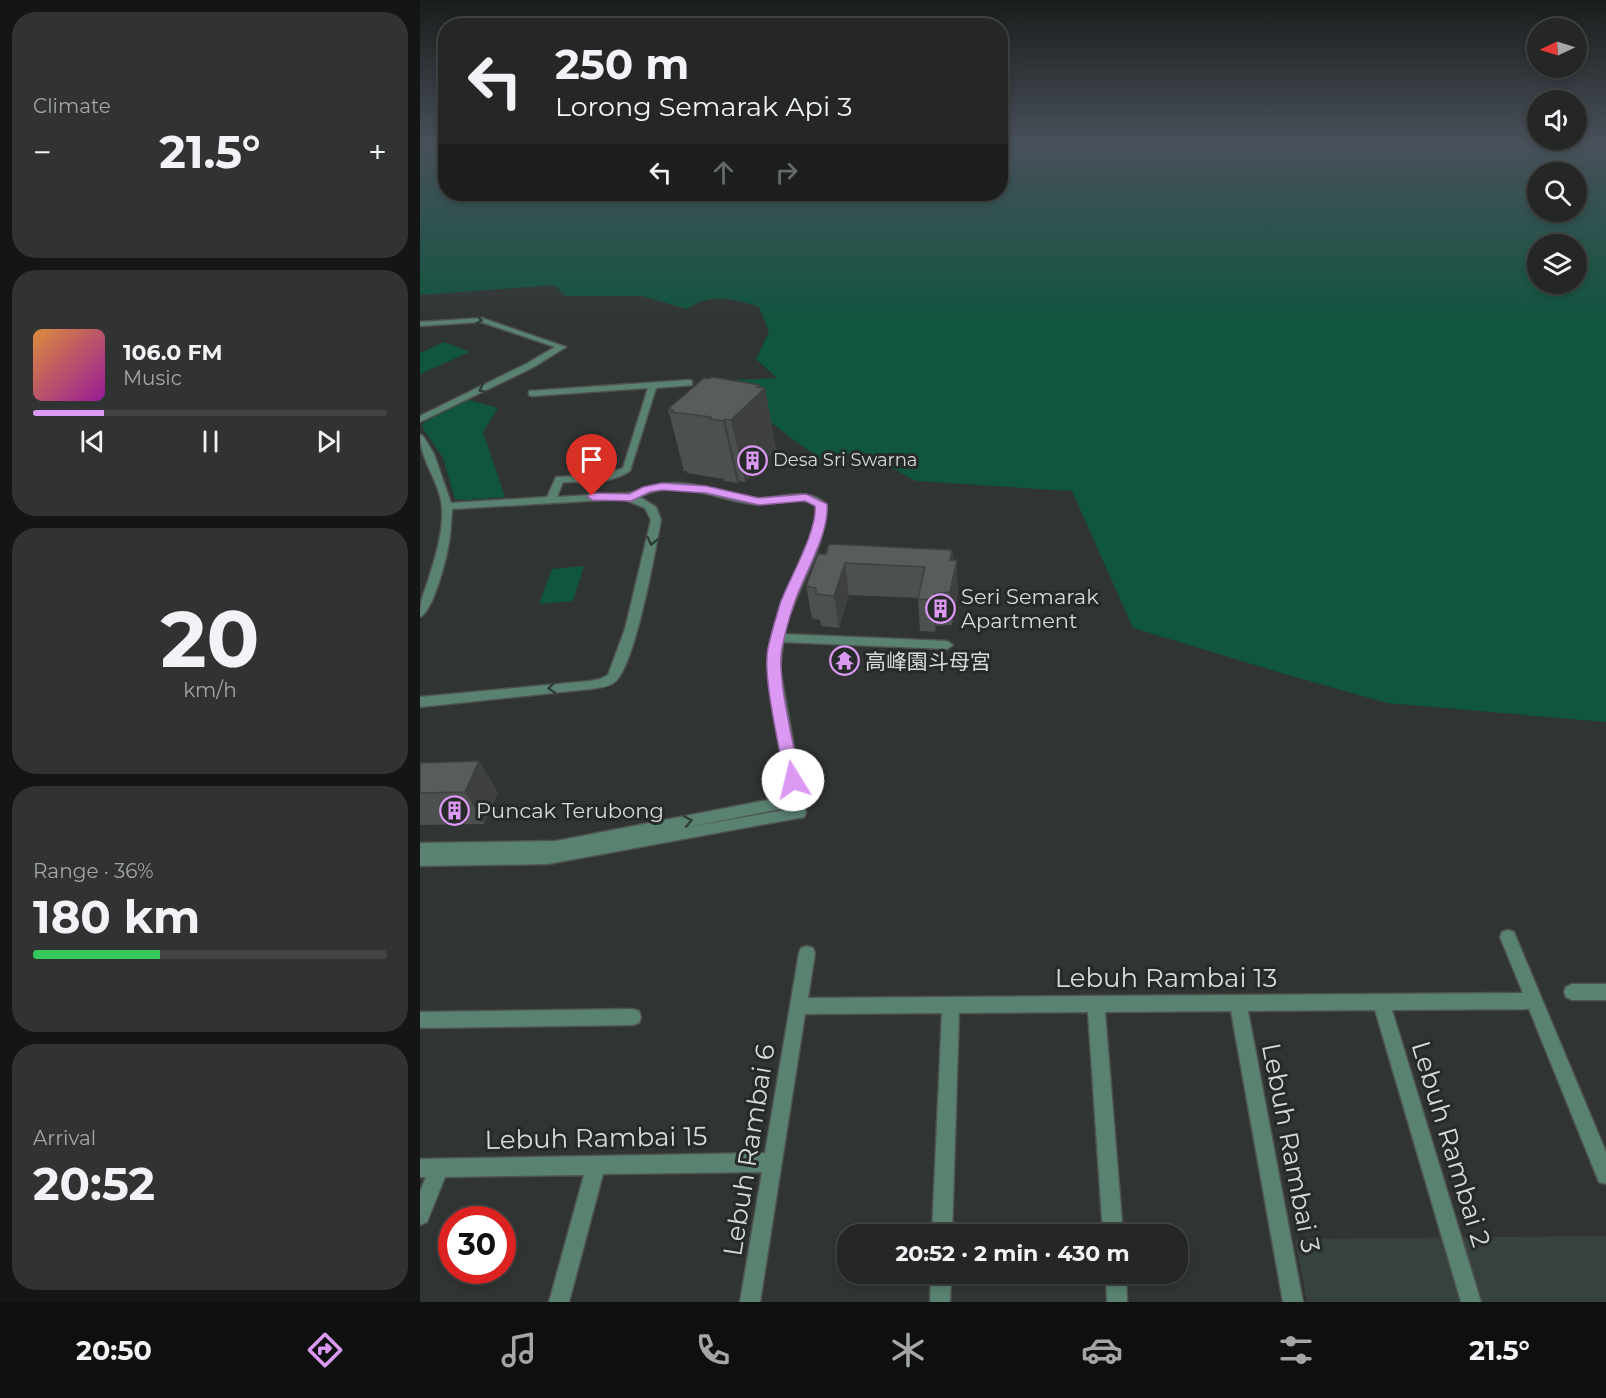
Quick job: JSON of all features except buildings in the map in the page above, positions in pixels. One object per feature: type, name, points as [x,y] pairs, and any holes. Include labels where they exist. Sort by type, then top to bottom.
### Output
[{"type":"street","points":[[420,324],[482,320],[562,347],[559,351],[420,419]]},
{"type":"street","points":[[532,393],[689,383]]},
{"type":"street","points":[[551,499],[559,480],[611,477],[627,469],[653,385]]},
{"type":"street","points":[[420,438],[429,454],[447,506],[444,542],[433,583],[420,613]]},
{"type":"street","points":[[420,849],[505,853],[548,858],[797,807],[774,669],[777,638],[787,604],[815,535],[822,512],[821,504],[806,497],[759,501],[706,489],[662,487],[647,489],[631,498]]},
{"type":"street","points":[[420,702],[590,685],[602,683],[614,676],[639,595],[656,520],[653,509],[631,498],[612,496],[447,506]]},
{"type":"street","points":[[777,638],[947,645]]},
{"type":"street","points":[[420,860],[505,853]]},
{"type":"street","points":[[1508,937],[1534,1000],[1600,1144],[1606,1175]]},
{"type":"street","name":"Lebuh Rambai 6","points":[[750,1302],[807,953]]},
{"type":"street","points":[[1572,992],[1606,992]]},
{"type":"street","name":"Lebuh Rambai 13","points":[[799,1006],[1534,1000]]},
{"type":"street","name":"Lebuh Rambai 2","points":[[1381,1002],[1471,1302]]},
{"type":"street","name":"Lebuh Rambai 3","points":[[1238,1003],[1293,1302]]},
{"type":"street","points":[[1096,1004],[1112,1224]]},
{"type":"street","points":[[942,1224],[951,1005]]},
{"type":"street","points":[[420,1020],[633,1017]]},
{"type":"street","name":"Lebuh Rambai 15","points":[[429,1168],[773,1162]]},
{"type":"street","points":[[559,1302],[596,1165]]},
{"type":"street","points":[[420,1215],[429,1168]]},
{"type":"street","points":[[940,1284],[940,1302]]},
{"type":"street","points":[[1116,1284],[1117,1302]]},
{"type":"shaded area","points":[[1606,1236],[1606,1302],[1307,1302],[1295,1239]]},
{"type":"green space","points":[[420,204],[1527,204],[1527,222],[1587,222],[1587,204],[1606,204],[1606,722],[1387,703],[1133,628],[1072,491],[916,481],[856,449],[831,465],[799,444],[717,381],[777,378],[756,359],[769,332],[759,307],[731,300],[714,299],[705,300],[687,309],[642,296],[566,296],[554,285],[420,295]]},
{"type":"green space","points":[[444,342],[470,352],[420,374],[420,353]]},
{"type":"green space","points":[[469,400],[498,408],[483,432],[505,497],[455,499],[443,458],[422,427],[424,422]]},
{"type":"green space","points":[[584,566],[573,601],[539,604],[552,569]]},
{"type":"place","name":"Desa Sri Swarna","points":[[752,460]]},
{"type":"place","name":"Seri Semarak Apartment","points":[[940,608]]},
{"type":"place","name":"高峰園斗母宮","points":[[844,661]]},
{"type":"place","name":"Puncak Terubong","points":[[455,810]]},
{"type":"route","points":[[592,496],[631,498],[647,489],[698,488],[753,501],[806,497],[821,504],[822,512],[815,535],[787,604],[774,650],[774,669],[793,780]]}]
